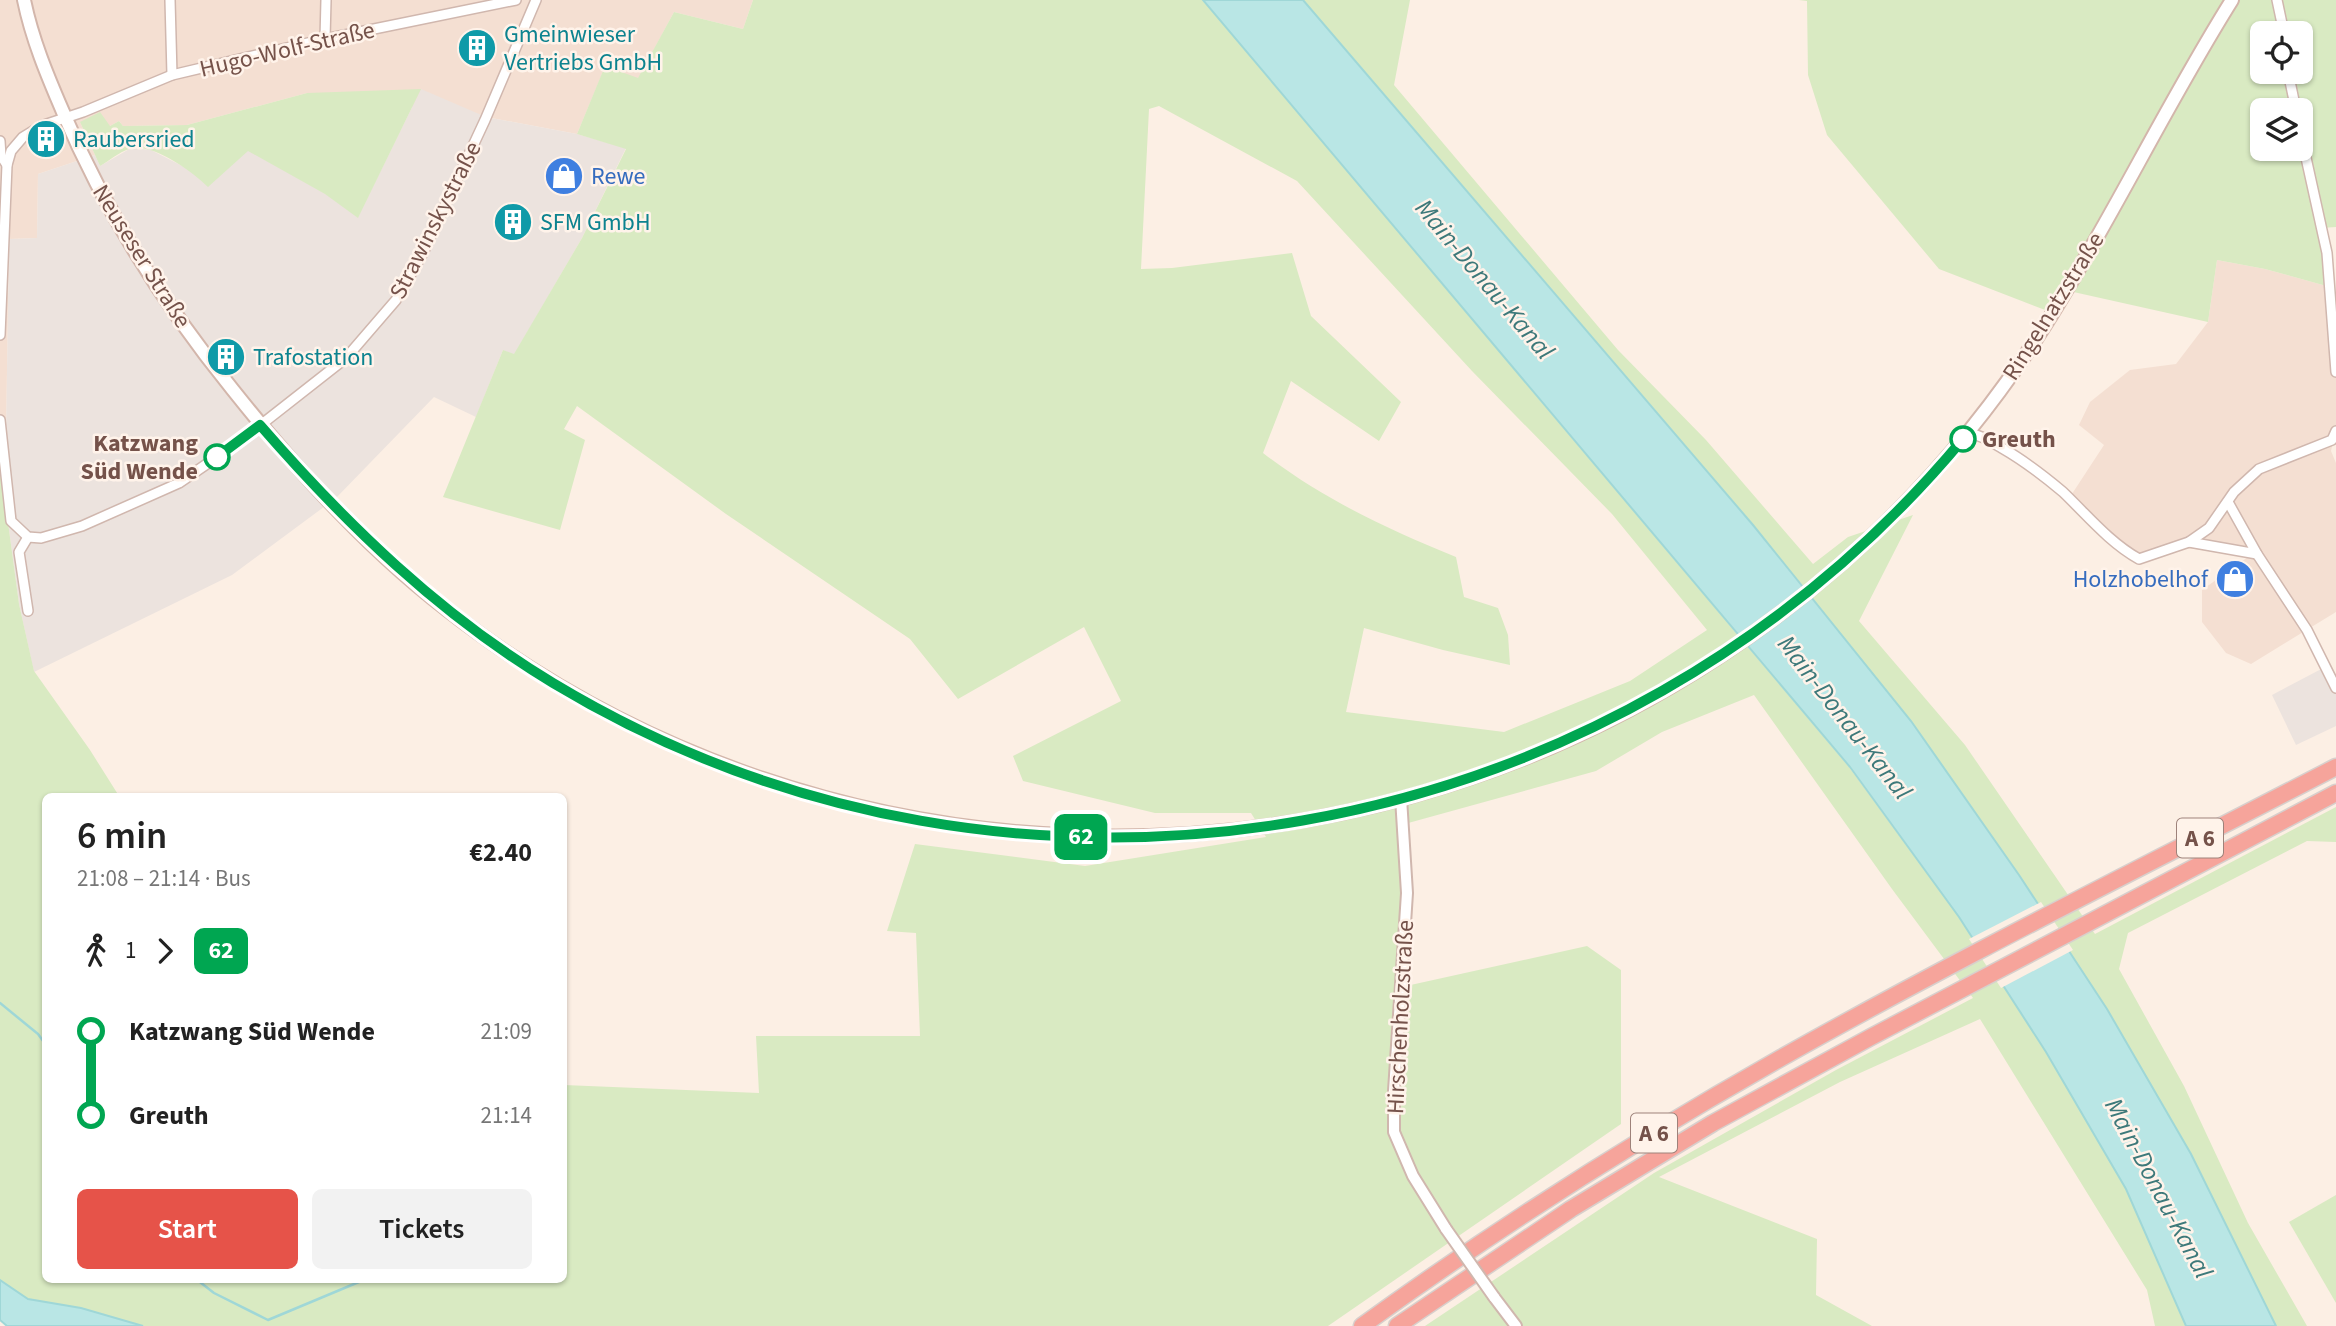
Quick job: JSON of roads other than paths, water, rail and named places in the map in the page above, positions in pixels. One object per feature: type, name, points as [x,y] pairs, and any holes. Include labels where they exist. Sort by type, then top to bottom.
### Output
[{"type":"highway","name":"A 6","points":[[1362,1326],[1501,1230],[1646,1138],[1780,1059],[2336,767]]},
{"type":"highway","name":"A 6","points":[[1397,1326],[1487,1263],[1641,1165],[1795,1078],[2336,793]]},
{"type":"main road","name":"Neuseser Straße","points":[[24,0],[38,52],[65,117],[96,182],[147,272],[179,320],[260,425],[358,530],[435,600],[487,640],[556,684],[633,726],[701,756],[785,787],[871,810],[937,823],[1003,832],[1082,837],[1159,837],[1242,831],[1311,819],[1401,798],[1471,777],[1583,733],[1639,705],[1719,657],[1828,577]]},
{"type":"main road","name":"Ringelnatzstraße","points":[[1828,577],[1910,497],[1968,433],[2018,365],[2058,304],[2172,100],[2232,0]]},
{"type":"street","points":[[170,0],[172,75]]},
{"type":"street","points":[[325,39],[326,0]]},
{"type":"street","name":"Hugo-Wolf-Straße","points":[[7,165],[11,151],[23,137],[41,126],[172,75],[325,39],[516,0]]},
{"type":"street","name":"Strawinskystraße","points":[[28,537],[41,538],[82,526],[179,483],[260,425],[346,358],[396,300],[424,253],[536,0]]},
{"type":"street","points":[[2277,0],[2281,21]]},
{"type":"street","points":[[0,141],[1,156],[7,165],[0,335]]},
{"type":"street","points":[[2307,161],[2326,253],[2336,372]]},
{"type":"street","points":[[0,420],[11,521],[28,537],[19,552],[28,611]]},
{"type":"street","points":[[1968,433],[1980,435],[2015,456],[2061,490],[2110,537],[2140,559],[2189,542],[2209,528],[2234,492],[2259,469],[2332,440],[2336,431]]},
{"type":"street","points":[[2228,502],[2257,554],[2307,630],[2336,688]]},
{"type":"street","points":[[2189,542],[2257,554]]},
{"type":"street","name":"Hirschenholzstraße","points":[[1401,798],[1407,893],[1394,1091],[1394,1132],[1413,1177],[1446,1229],[1516,1326]]},
{"type":"water","name":"Main-Donau-Kanal","points":[[1203,0],[1303,0],[1753,525],[1911,721],[2019,875],[2107,1009],[2191,1154],[2276,1326],[2186,1326],[2126,1189],[2046,1052],[1959,917],[1850,767]]},
{"type":"water","points":[[0,1280],[28,1299],[81,1308],[143,1326],[7,1326],[0,1320]]},
{"type":"waterway","points":[[0,1003],[42,1040]]},
{"type":"waterway","points":[[201,1283],[214,1293],[268,1320],[356,1283]]},
{"type":"place","name":"Gmeinwieser Vertriebs GmbH","points":[[477,48]]},
{"type":"place","name":"Raubersried","points":[[46,139]]},
{"type":"place","name":"Rewe","points":[[564,176]]},
{"type":"place","name":"SFM GmbH","points":[[513,222]]},
{"type":"place","name":"Trafostation","points":[[226,357]]},
{"type":"place","name":"Greuth","points":[[1963,439]]},
{"type":"place","name":"Katzwang Süd Wende","points":[[217,457]]},
{"type":"place","name":"Holzhobelhof","points":[[2235,579]]}]
